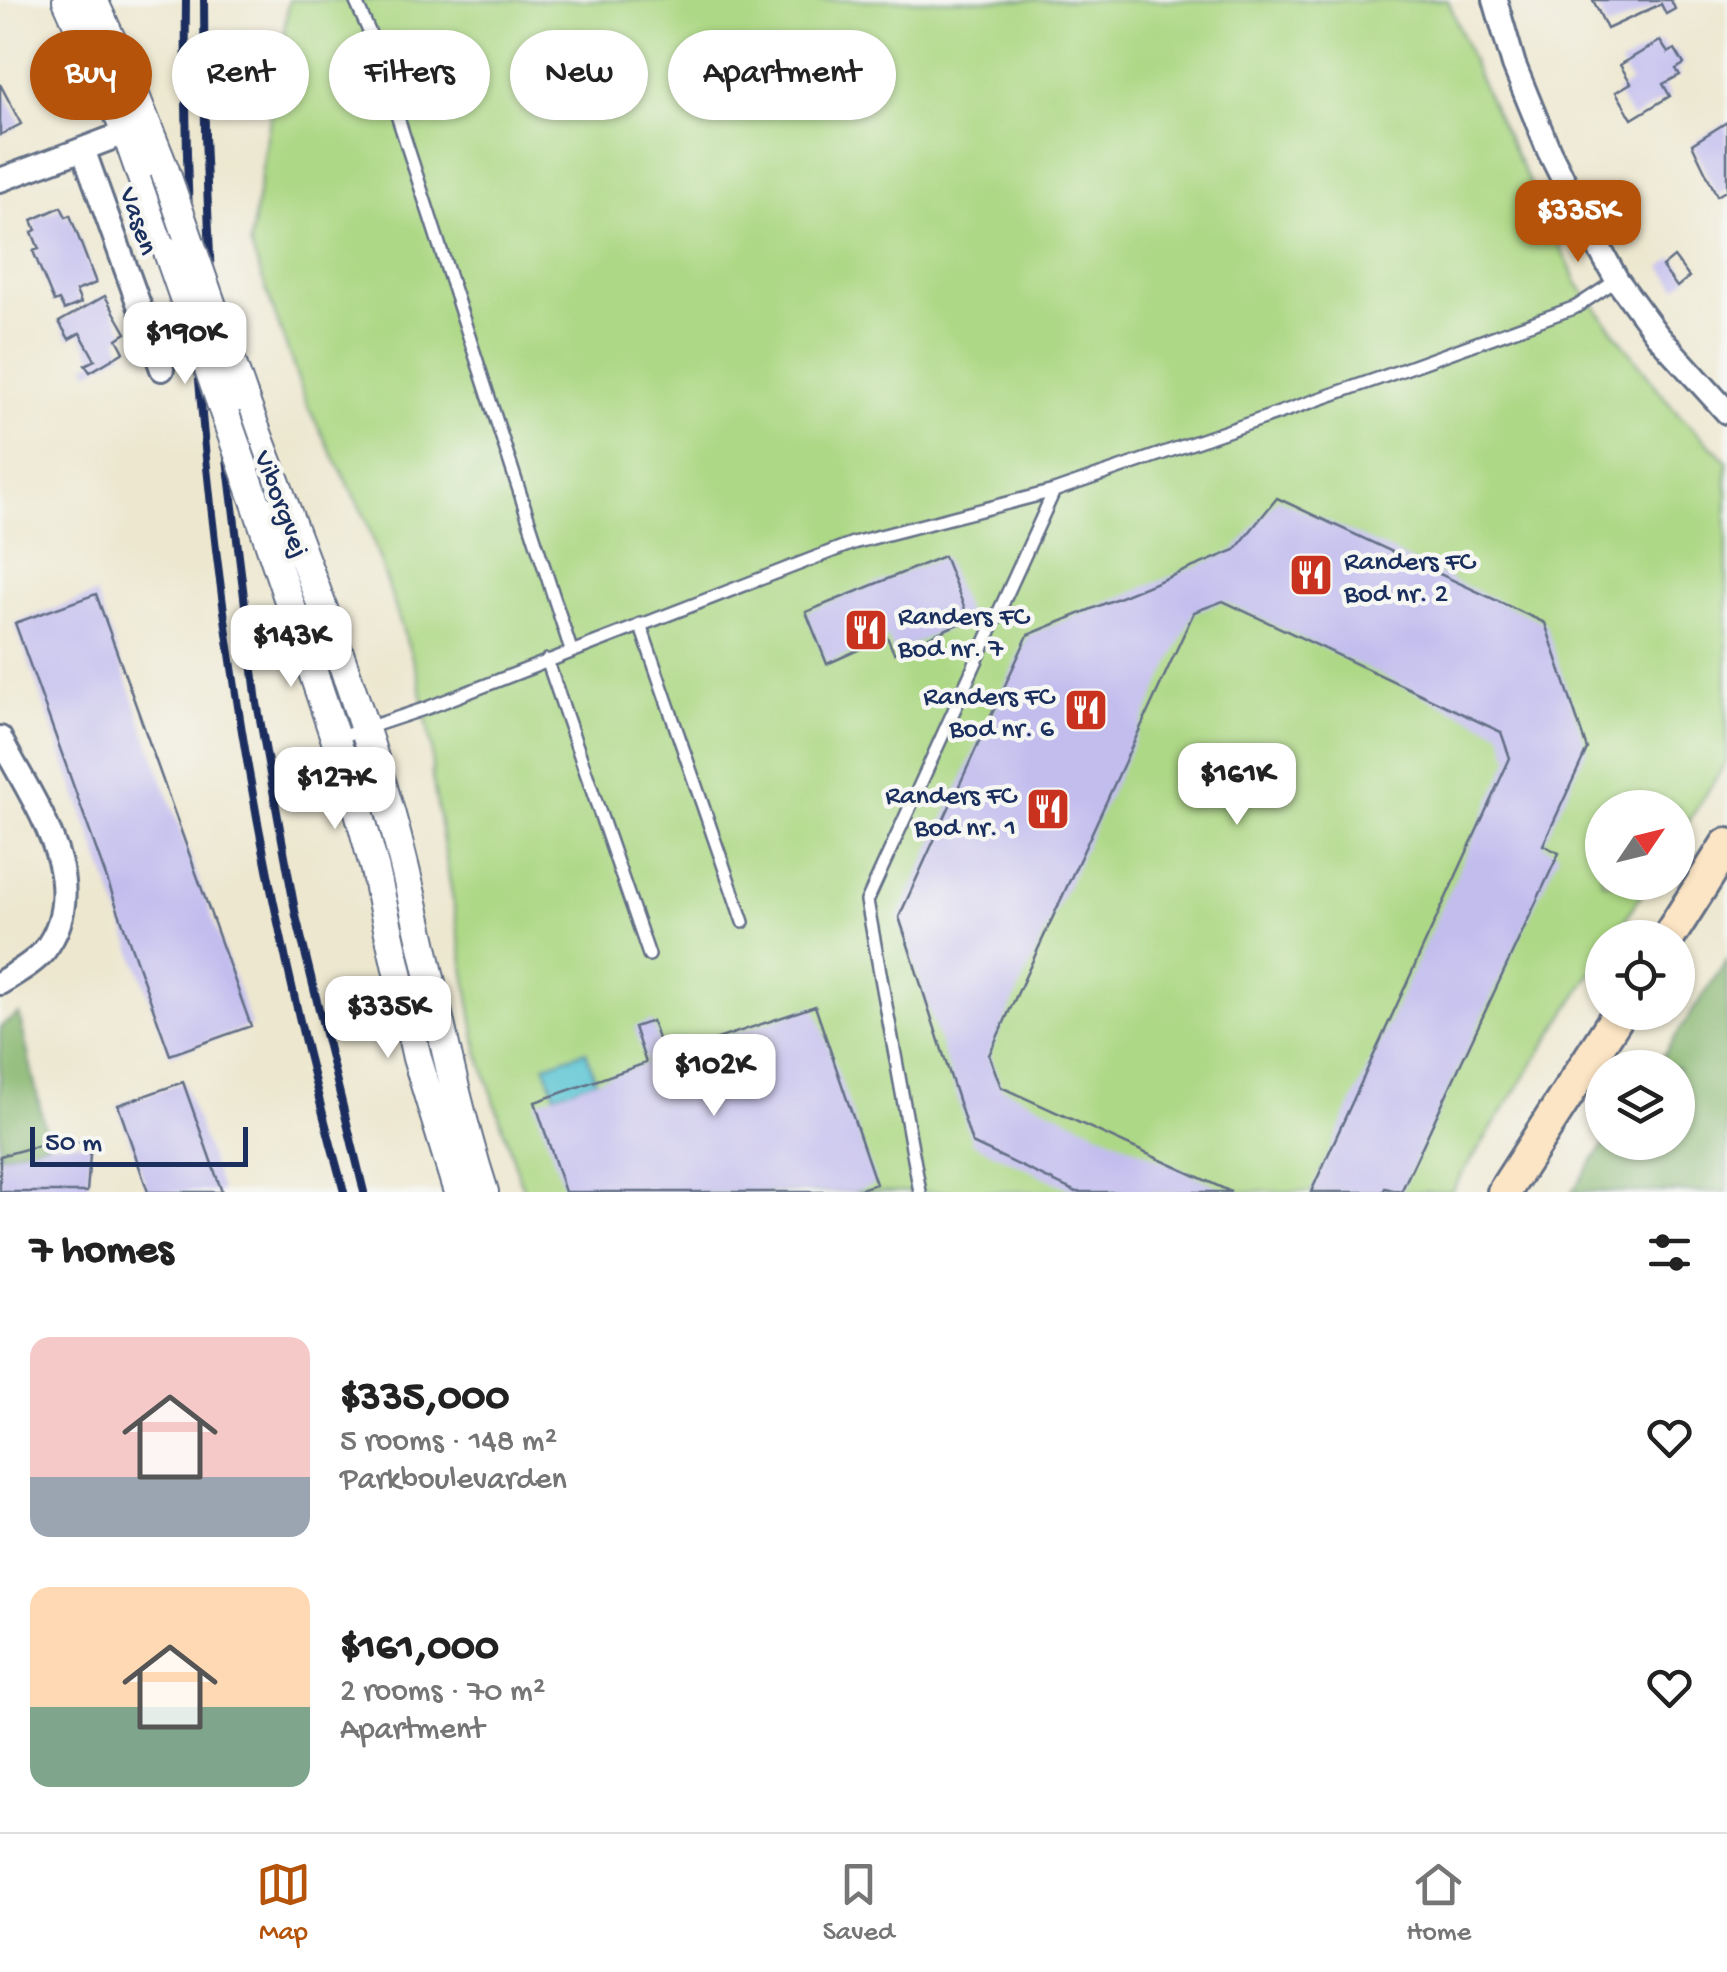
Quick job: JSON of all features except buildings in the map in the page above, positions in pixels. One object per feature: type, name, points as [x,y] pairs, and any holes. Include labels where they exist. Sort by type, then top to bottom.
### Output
[{"type":"main road","points":[[1680,920],[1726,848]]},
{"type":"main road","points":[[1504,1192],[1608,1030]]},
{"type":"street","name":"Viborgvej","points":[[67,0],[165,171],[244,398],[296,530],[392,818],[456,1103],[484,1192]]},
{"type":"street","name":"Viborgvej","points":[[93,0],[137,128],[168,252],[337,738],[376,870],[417,1058],[458,1192]]},
{"type":"street","points":[[1495,0],[1514,64],[1548,151],[1617,280],[1658,336],[1727,412]]},
{"type":"street","points":[[0,180],[137,128]]},
{"type":"street","name":"Vasen","points":[[84,149],[162,369]]},
{"type":"street","points":[[0,738],[56,849],[66,891],[60,927],[41,955],[0,983]]},
{"type":"lane","points":[[354,0],[372,38],[571,650]]},
{"type":"lane","points":[[337,738],[427,708],[853,543],[1054,491],[1576,307],[1617,280]]},
{"type":"lane","points":[[920,1192],[867,901],[1054,491]]},
{"type":"lane","points":[[640,624],[743,922]]},
{"type":"lane","points":[[546,660],[649,955]]},
{"type":"green space","points":[[289,0],[1448,0],[1478,76],[1578,284],[1675,411],[1727,461],[1727,761],[1695,811],[1695,790],[1585,790],[1585,900],[1638,900],[1625,920],[1585,920],[1585,983],[1451,1192],[524,1192],[478,1051],[419,679],[366,519],[307,405],[250,244],[270,120],[309,120],[309,30],[284,30]]},
{"type":"green space","points":[[1727,960],[1727,1192],[1572,1192],[1594,1160],[1695,1160],[1695,1050],[1666,1050],[1680,1030],[1695,1030],[1695,1008]]},
{"type":"green space","points":[[19,1014],[48,1143],[0,1156],[0,1027]]},
{"type":"water","points":[[586,1051],[596,1081],[555,1095],[545,1065]]},
{"type":"railway","points":[[186,0],[193,301],[223,601],[245,751],[273,899],[344,1192]]},
{"type":"railway","points":[[204,0],[214,352],[257,703],[296,916],[364,1192]]},
{"type":"place","name":"Randers FC Bod nr. 2","points":[[1311,575]]},
{"type":"place","name":"Randers FC Bod nr. 7","points":[[866,630]]},
{"type":"place","name":"Randers FC Bod nr. 6","points":[[1086,710]]},
{"type":"place","name":"Randers FC Bod nr. 1","points":[[1048,809]]}]
